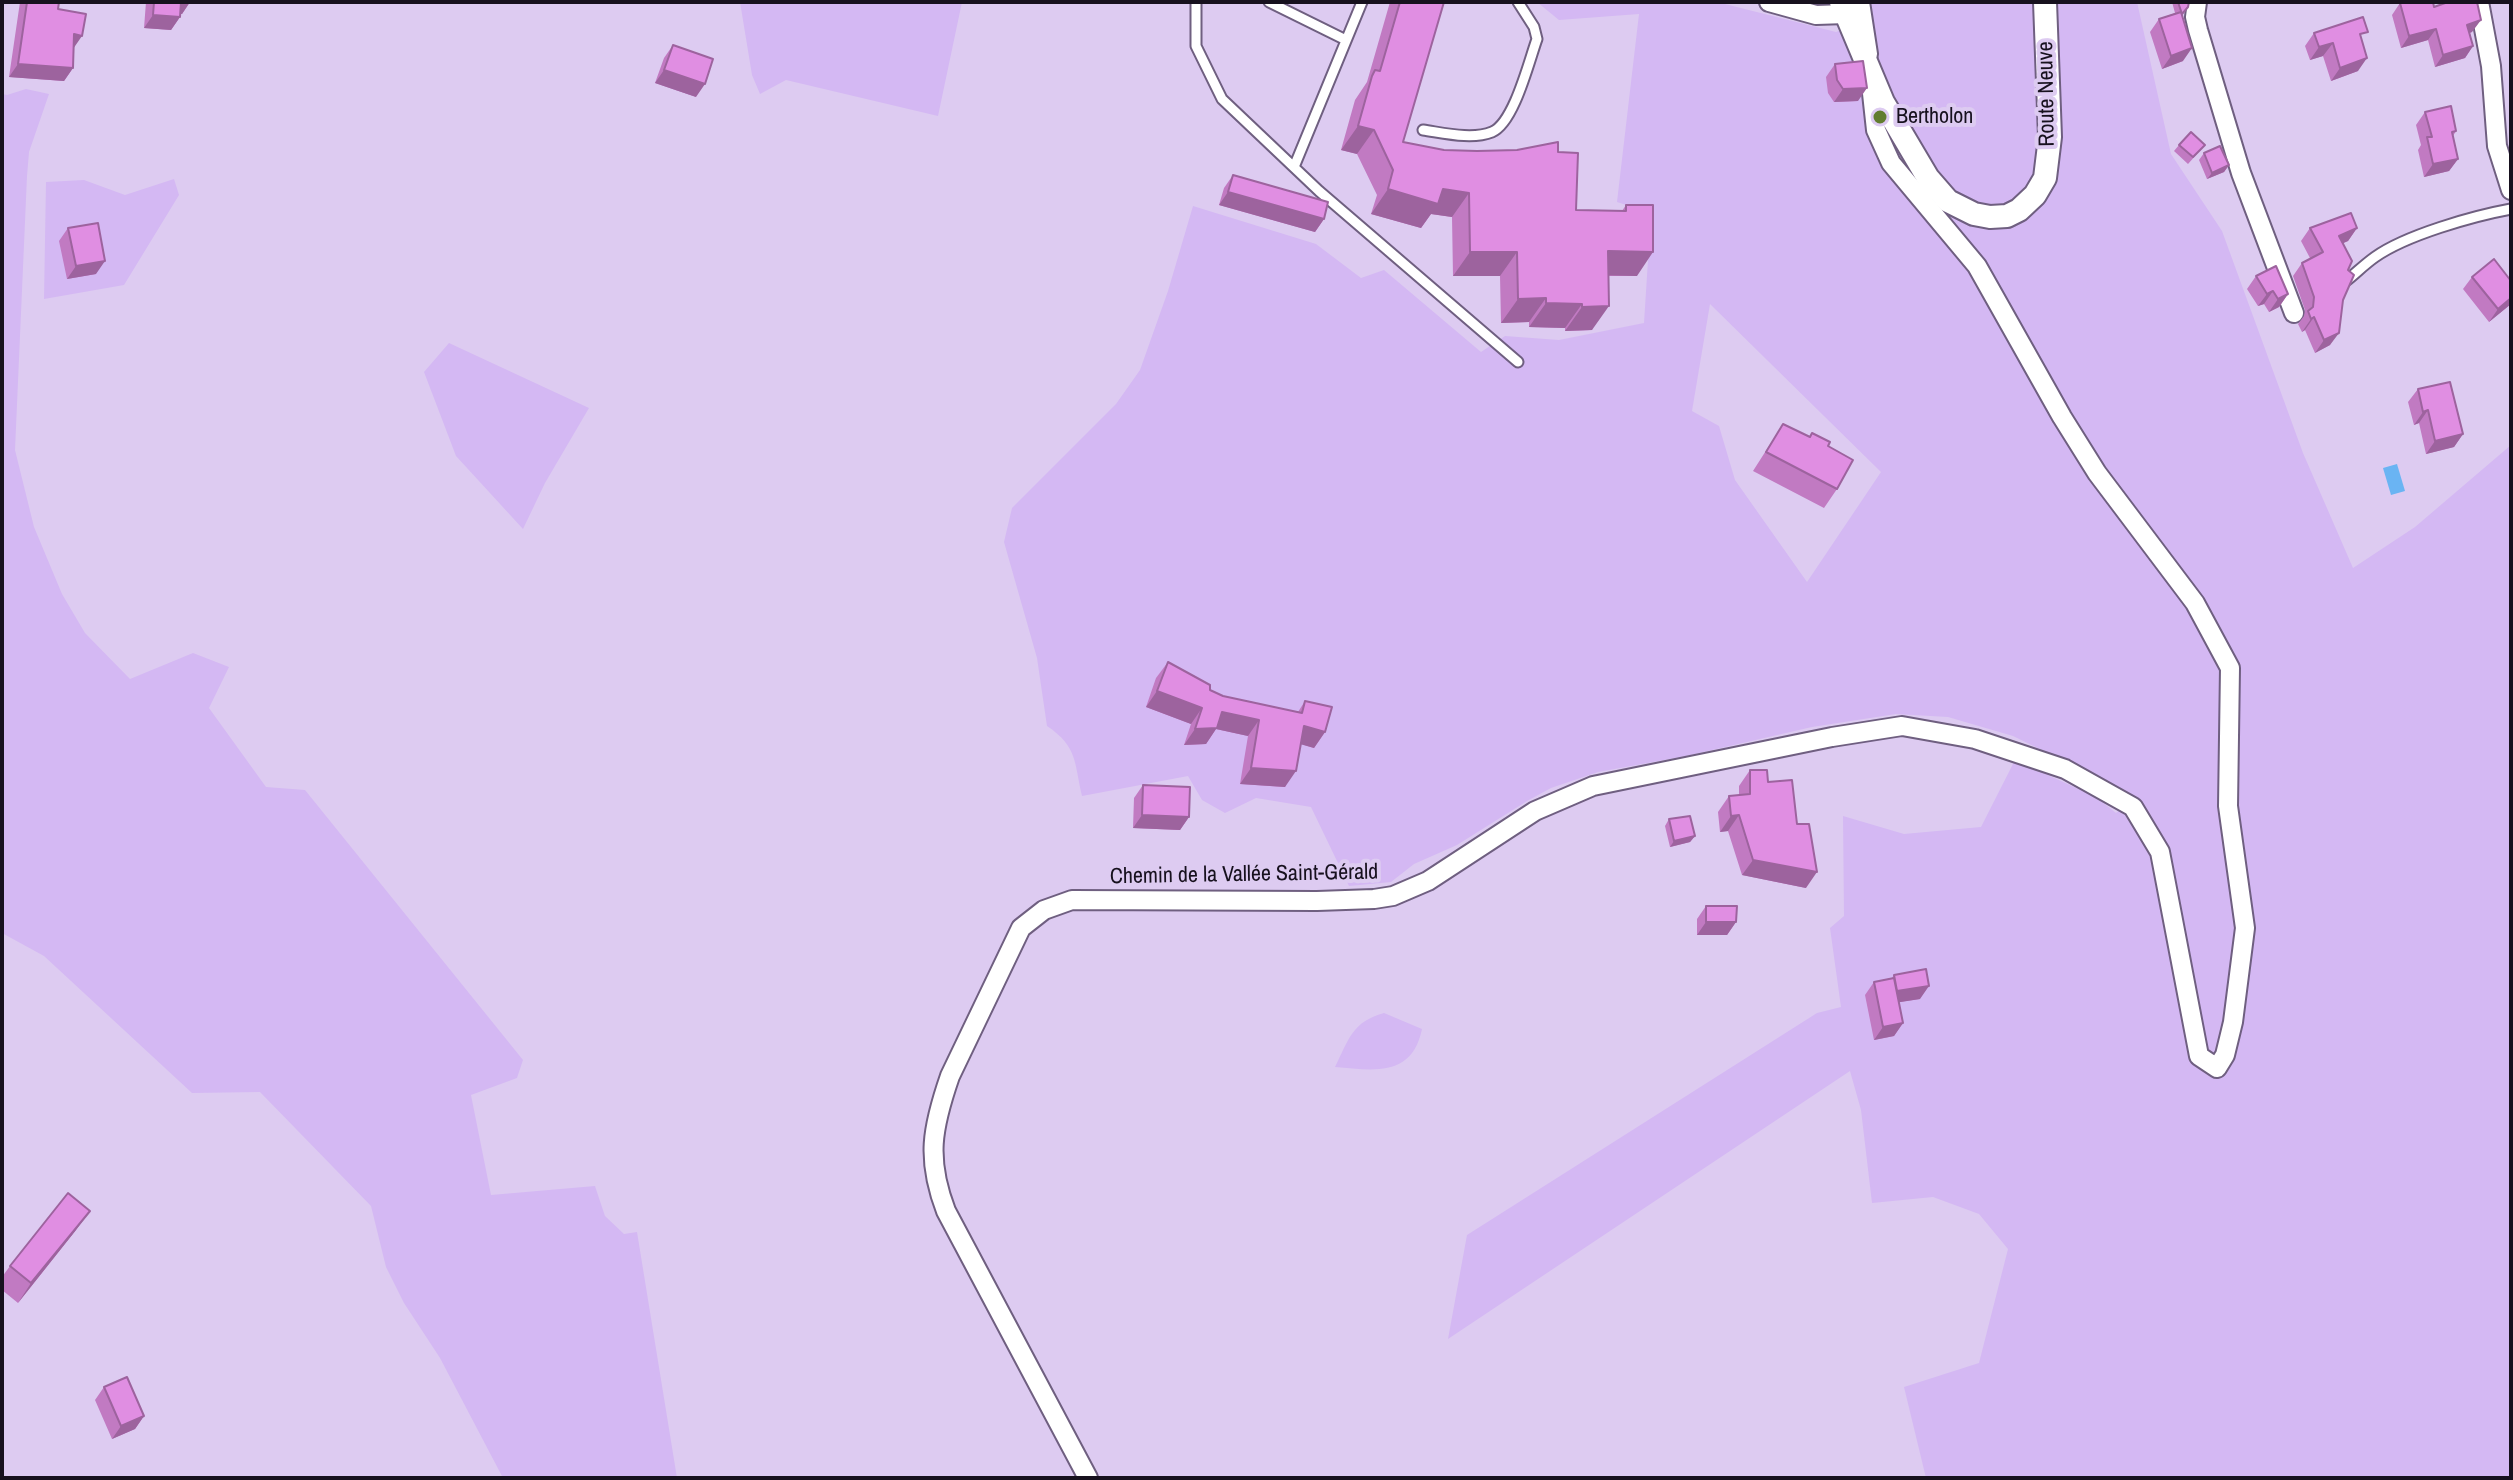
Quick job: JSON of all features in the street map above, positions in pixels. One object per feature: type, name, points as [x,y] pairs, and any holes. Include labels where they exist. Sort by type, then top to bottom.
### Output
[{"type":"street","points":[[1769,2],[1816,15],[1849,6]]},
{"type":"street","name":"Route Neuve","points":[[1849,6],[1883,102],[1928,178],[1948,201],[1974,214],[1990,217],[2007,216],[2019,210],[2035,195],[2045,178],[2049,160],[2045,2]]},
{"type":"street","points":[[2197,2],[2195,17],[2198,30],[2241,173],[2294,313]]},
{"type":"street","points":[[2479,2],[2491,66],[2497,146],[2511,190]]},
{"type":"street","name":"Chemin de la Vallée Saint-Gérald","points":[[1088,1478],[946,1211],[933,1172],[933,1148],[941,1100],[950,1076],[1021,928],[1044,910],[1072,900],[1317,901],[1393,896],[1428,881],[1535,811],[1593,786],[1832,737],[1902,726],[1975,739],[2065,769],[2133,807],[2160,852],[2199,1056],[2217,1068],[2225,1055],[2233,1022],[2245,928],[2228,806],[2230,668],[2195,603],[2097,473],[1977,266],[1891,163],[1876,130],[1870,67]]},
{"type":"lane","points":[[1196,2],[1196,46],[1222,99],[1294,167],[1518,362]]},
{"type":"lane","points":[[1269,2],[1346,40]]},
{"type":"lane","points":[[1294,167],[1362,2]]},
{"type":"lane","points":[[1423,130],[1462,135],[1492,132],[1507,120],[1537,39],[1534,27],[1518,2]]},
{"type":"lane","points":[[2346,281],[2377,256],[2397,245],[2446,227],[2511,209]]},
{"type":"shaded area","points":[[740,2],[962,2],[938,116],[786,80],[760,94],[752,75]]},
{"type":"shaded area","points":[[1537,2],[1717,2],[1836,32],[1869,19],[1864,2],[2137,2],[2171,154],[2222,231],[2303,453],[2353,568],[2415,527],[2511,445],[2511,1478],[1926,1478],[1904,1387],[1979,1363],[2008,1249],[1979,1214],[1933,1197],[1872,1203],[1861,1110],[1850,1071],[1448,1339],[1467,1235],[1817,1013],[1841,1007],[1830,928],[1844,916],[1843,816],[1904,834],[1981,827],[2015,760],[2096,797],[2116,813],[2130,801],[2093,775],[2013,736],[1948,717],[1896,714],[1812,727],[1686,756],[1598,772],[1551,788],[1457,845],[1414,864],[1391,882],[1349,886],[1311,807],[1256,798],[1225,813],[1202,800],[1188,776],[1082,796],[1070,748],[1047,726],[1037,658],[1004,542],[1012,508],[1116,404],[1140,370],[1193,206],[1316,244],[1361,278],[1384,270],[1481,352],[1505,336],[1559,340],[1644,323],[1651,213],[1617,202],[1639,14],[1559,20]],"holes":[[[1710,304],[1881,472],[1807,582],[1735,480],[1719,426],[1692,411]]]},
{"type":"shaded area","points":[[26,89],[49,94],[29,152],[15,450],[34,527],[62,594],[85,633],[130,679],[193,653],[229,667],[209,708],[266,787],[305,790],[523,1060],[517,1078],[471,1095],[491,1195],[595,1186],[605,1216],[624,1234],[637,1232],[677,1478],[503,1478],[440,1358],[404,1303],[386,1267],[371,1206],[260,1092],[192,1093],[44,956],[2,933],[2,94]]},
{"type":"shaded area","points":[[174,179],[179,195],[124,285],[44,299],[46,182],[84,180],[125,195]]},
{"type":"shaded area","points":[[449,343],[589,408],[545,483],[523,529],[456,456],[424,372]]},
{"type":"shaded area","points":[[1384,1013],[1422,1029],[1410,1056],[1389,1068],[1335,1067],[1358,1027]]},
{"type":"water","points":[[2397,464],[2405,491],[2391,495],[2383,468]]},
{"type":"building","points":[[27,2],[59,2],[58,9],[86,14],[82,36],[74,34],[73,68],[18,64]]},
{"type":"building","points":[[154,2],[181,2],[180,17],[153,15]]},
{"type":"building","points":[[1400,2],[1444,2],[1403,142],[1444,150],[1477,151],[1517,150],[1558,142],[1558,152],[1578,153],[1576,210],[1626,211],[1626,205],[1653,205],[1653,252],[1608,251],[1609,306],[1546,303],[1546,298],[1518,299],[1517,252],[1470,252],[1469,193],[1443,189],[1438,204],[1388,189],[1393,170],[1374,130],[1358,126],[1372,76],[1375,70],[1380,71]]},
{"type":"building","points":[[2178,2],[2189,2],[2182,14]]},
{"type":"building","points":[[2433,2],[2434,7],[2448,2],[2477,2],[2481,20],[2467,25],[2473,46],[2443,55],[2436,29],[2409,36],[2400,3]]},
{"type":"building","points":[[2181,12],[2192,48],[2171,56],[2159,19]]},
{"type":"building","points":[[2363,17],[2368,32],[2360,34],[2367,58],[2340,68],[2333,43],[2319,47],[2314,33]]},
{"type":"building","points":[[673,45],[713,59],[705,84],[664,70]]},
{"type":"building","points":[[1863,61],[1867,88],[1843,89],[1837,80],[1835,64]]},
{"type":"building","points":[[2451,106],[2456,131],[2452,132],[2458,159],[2433,164],[2427,137],[2432,137],[2425,112]]},
{"type":"building","points":[[2191,132],[2205,145],[2193,157],[2179,145]]},
{"type":"building","points":[[2220,146],[2229,165],[2212,173],[2204,153]]},
{"type":"building","points":[[1233,175],[1328,202],[1324,219],[1228,192]]},
{"type":"building","points":[[2351,213],[2357,228],[2339,236],[2352,261],[2348,270],[2354,275],[2343,300],[2339,333],[2324,340],[2308,311],[2313,307],[2314,297],[2302,263],[2323,252],[2310,228]]},
{"type":"building","points":[[98,223],[105,261],[76,266],[68,228]]},
{"type":"building","points":[[2494,259],[2511,281],[2511,298],[2498,309],[2472,277]]},
{"type":"building","points":[[2276,266],[2288,294],[2278,299],[2273,291],[2267,294],[2256,276]]},
{"type":"building","points":[[2450,382],[2463,434],[2435,441],[2428,410],[2423,412],[2418,389]]},
{"type":"building","points":[[1783,424],[1810,437],[1812,433],[1830,442],[1828,446],[1853,460],[1837,489],[1766,452]]},
{"type":"building","points":[[1168,662],[1210,685],[1210,690],[1223,696],[1302,713],[1305,701],[1332,707],[1325,732],[1304,726],[1296,771],[1251,768],[1259,720],[1222,712],[1217,728],[1195,729],[1202,708],[1157,691]]},
{"type":"building","points":[[1750,770],[1767,770],[1768,782],[1792,780],[1797,824],[1809,824],[1817,872],[1753,860],[1739,815],[1731,816],[1729,796],[1750,794]]},
{"type":"building","points":[[1143,785],[1190,787],[1189,817],[1142,815]]},
{"type":"building","points":[[1690,816],[1695,836],[1674,841],[1669,819]]},
{"type":"building","points":[[1706,906],[1737,906],[1736,922],[1706,922]]},
{"type":"building","points":[[1926,969],[1929,986],[1897,991],[1894,975]]},
{"type":"building","points":[[1894,978],[1903,1023],[1883,1027],[1874,982]]},
{"type":"building","points":[[68,1193],[90,1211],[31,1283],[10,1266]]},
{"type":"building","points":[[127,1377],[144,1416],[121,1426],[104,1387]]},
{"type":"place","name":"Bertholon","points":[[1880,117]]}]
